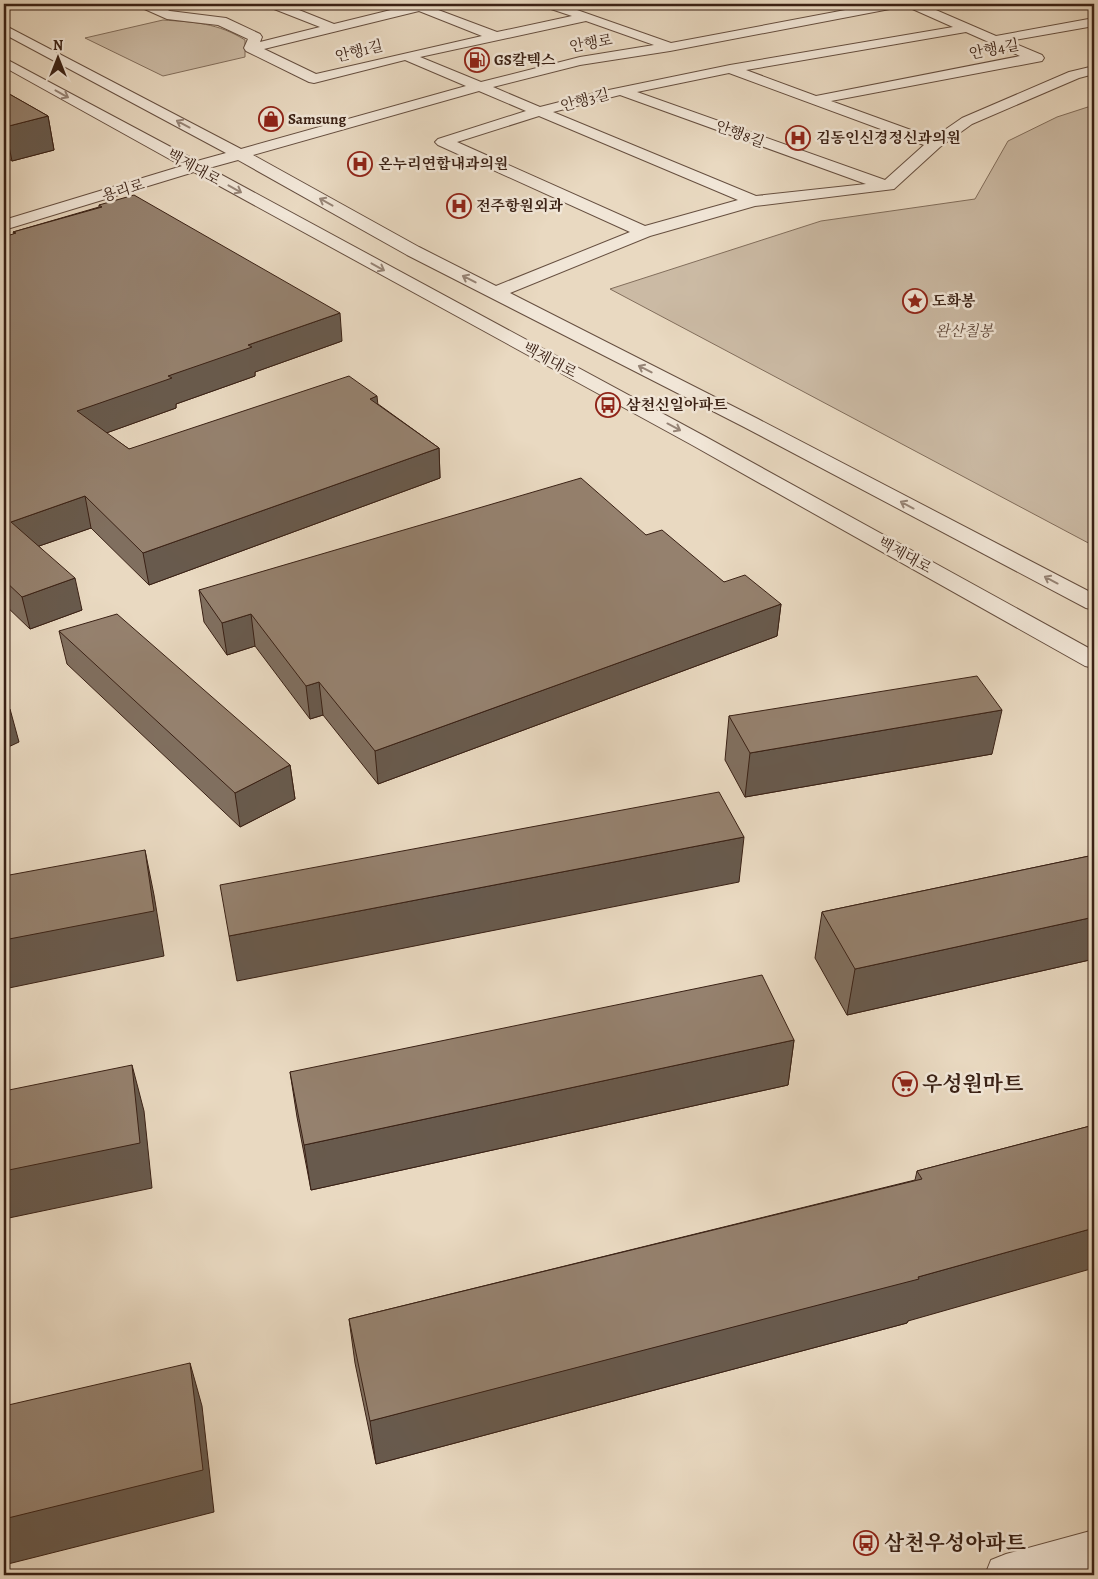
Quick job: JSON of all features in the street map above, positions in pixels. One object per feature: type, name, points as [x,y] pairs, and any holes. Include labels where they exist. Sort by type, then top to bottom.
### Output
[{"type":"street","points":[[144,4],[167,15],[221,21],[255,37],[251,48]]},
{"type":"street","points":[[273,4],[333,28]]},
{"type":"street","name":"안행3길","points":[[549,4],[935,144]]},
{"type":"street","name":"안행로","points":[[241,155],[476,87],[580,61],[670,47],[895,4]]},
{"type":"street","name":"안행4길","points":[[912,4],[1074,75]]},
{"type":"street","points":[[421,5],[495,36]]},
{"type":"street","name":"안행1길","points":[[251,48],[421,5]]},
{"type":"street","points":[[566,10],[594,5]]},
{"type":"street","points":[[406,56],[587,17]]},
{"type":"street","name":"안행4길","points":[[994,40],[1094,22]]},
{"type":"street","name":"안행4길","points":[[890,42],[968,28]]},
{"type":"street","name":"백제대로","points":[[4,29],[241,155],[413,251],[751,423],[1094,603]]},
{"type":"street","name":"안행3길","points":[[644,232],[443,142],[537,112],[620,91],[730,69],[890,42]]},
{"type":"street","name":"안행1길","points":[[251,48],[314,79],[406,56],[537,112]]},
{"type":"street","name":"안행4길","points":[[814,101],[1034,57]]},
{"type":"street","name":"백제대로","points":[[4,62],[690,436],[1094,661]]},
{"type":"street","points":[[495,293],[644,232],[754,201],[888,186],[935,144],[967,121],[1074,75],[1094,70]]},
{"type":"street","name":"안행8길","points":[[620,91],[888,186]]},
{"type":"street","points":[[537,112],[754,201]]},
{"type":"street","name":"용리로","points":[[4,225],[194,167],[241,155]]},
{"type":"street","points":[[1006,1575],[1094,1551]]},
{"type":"green space","points":[[163,20],[206,24],[235,34],[245,40],[245,57],[163,76],[85,38]]},
{"type":"green space","name":"완산칠봉","points":[[1094,105],[1094,546],[610,289],[821,221],[975,199],[1008,141],[1057,117]]},
{"type":"building","points":[[4,91],[48,116],[5,127]]},
{"type":"building","points":[[134,195],[340,313],[248,345],[252,347],[168,376],[172,378],[77,411],[129,449],[349,376],[377,396],[370,399],[439,448],[143,553],[85,496],[11,522],[75,578],[22,597],[4,580],[4,237],[16,233],[13,232],[102,207],[99,205]]},
{"type":"building","points":[[581,478],[646,535],[662,530],[724,582],[745,575],[781,604],[375,751],[319,682],[306,686],[251,614],[222,623],[199,590]]},
{"type":"building","points":[[117,614],[290,765],[235,793],[59,631]]},
{"type":"building","points":[[977,676],[1002,710],[750,753],[729,716]]},
{"type":"building","points":[[4,703],[10,709],[4,712]]},
{"type":"building","points":[[719,792],[744,837],[229,936],[220,885]]},
{"type":"building","points":[[145,850],[154,911],[4,940],[4,876]]},
{"type":"building","points":[[1094,855],[1094,917],[855,969],[822,912]]},
{"type":"building","points":[[762,975],[794,1040],[304,1145],[290,1072]]},
{"type":"building","points":[[132,1065],[140,1143],[4,1171],[4,1091]]},
{"type":"building","points":[[1094,1125],[1094,1228],[918,1277],[919,1279],[370,1421],[349,1319],[922,1179],[917,1171]]},
{"type":"building","points":[[190,1363],[203,1470],[4,1519],[4,1406]]},
{"type":"place","name":"GS칼텍스","points":[[477,60]]},
{"type":"place","name":"Samsung","points":[[271,119]]},
{"type":"place","name":"김동인신경정신과의원","points":[[798,138]]},
{"type":"place","name":"온누리연합내과의원","points":[[360,164]]},
{"type":"place","name":"전주항원외과","points":[[459,206]]},
{"type":"place","name":"도화봉","points":[[915,301]]},
{"type":"place","name":"삼천신일아파트","points":[[608,405]]},
{"type":"place","name":"우성원마트","points":[[905,1084]]},
{"type":"place","name":"삼천우성아파트","points":[[866,1543]]}]
